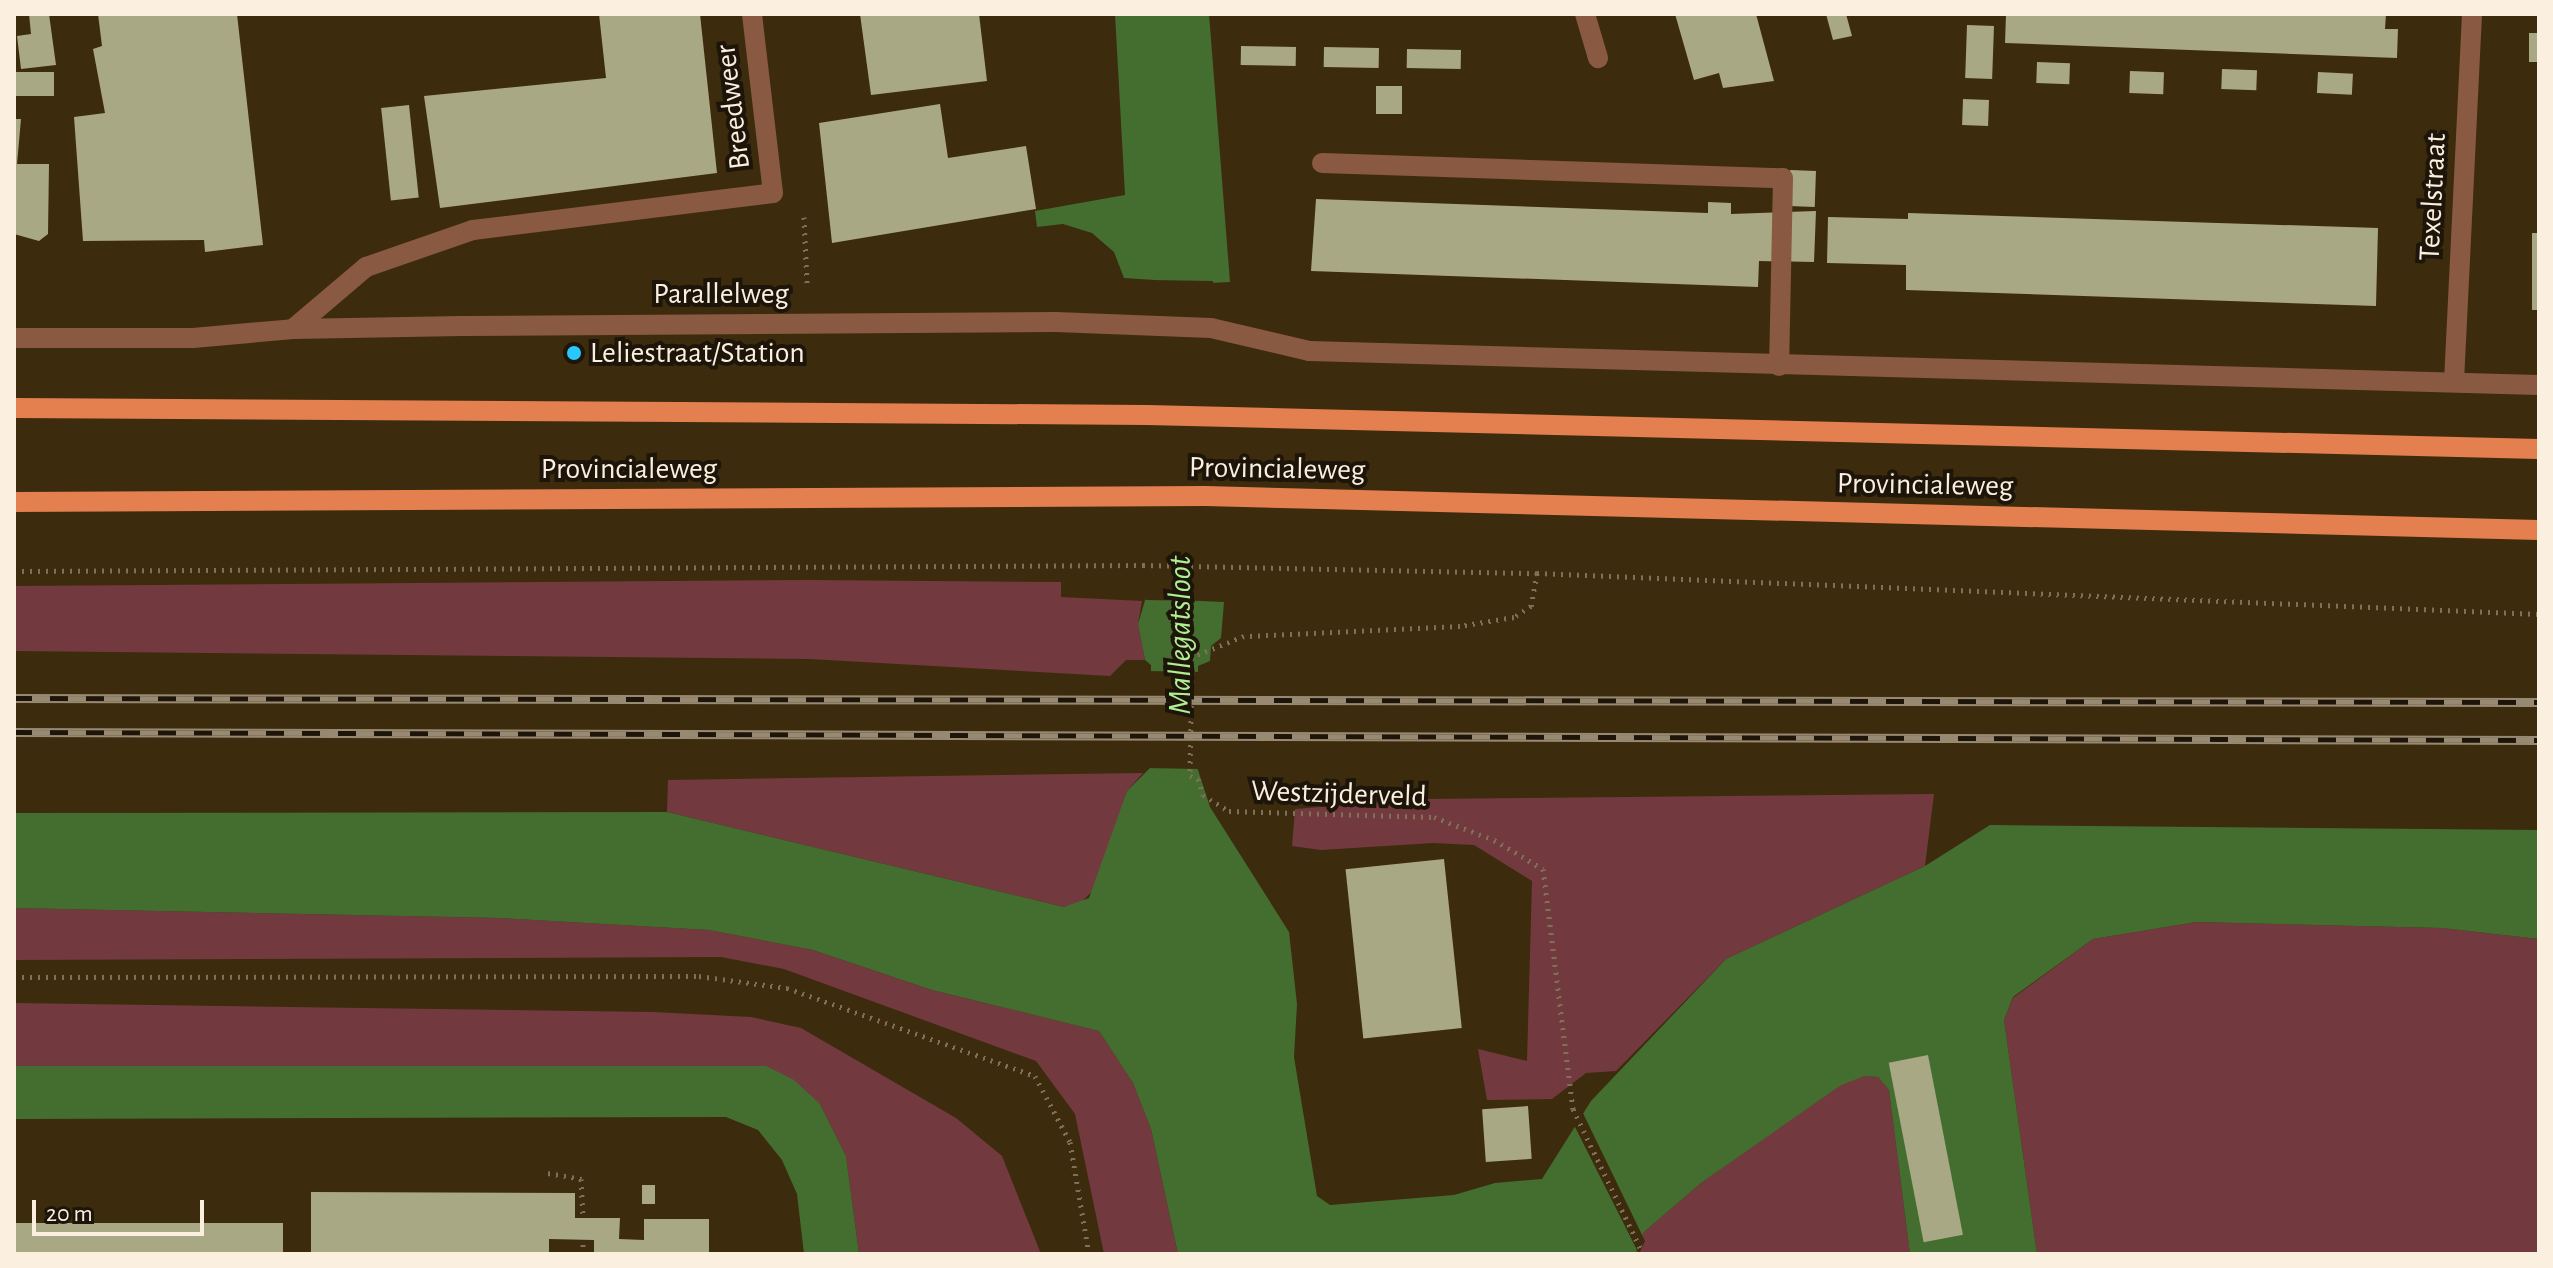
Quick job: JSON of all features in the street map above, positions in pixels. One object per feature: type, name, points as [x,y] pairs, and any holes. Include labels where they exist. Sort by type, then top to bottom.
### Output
[{"type":"main road","name":"Provincialeweg","points":[[14,408],[1147,415],[2539,449]]},
{"type":"main road","name":"Provincialeweg","points":[[14,502],[1205,496],[2539,530]]},
{"type":"street","name":"Breedweer","points":[[293,329],[366,267],[473,230],[773,193],[752,14]]},
{"type":"street","points":[[1585,14],[1598,58]]},
{"type":"street","name":"Texelstraat","points":[[2454,382],[2472,14]]},
{"type":"street","points":[[1322,163],[1783,178],[1779,366],[2539,385]]},
{"type":"street","name":"Parallelweg","points":[[14,338],[193,338],[293,329],[1150,325],[1211,328],[1309,351],[1779,366]]},
{"type":"path","points":[[804,211],[807,277]]},
{"type":"path","points":[[14,571],[1203,566],[1537,573],[2539,614]]},
{"type":"path","name":"Westzijderveld","points":[[1537,573],[1531,606],[1514,617],[1460,626],[1244,636],[1211,652],[1192,657],[1190,776],[1198,779],[1203,795],[1229,811],[1434,817],[1494,840],[1543,869],[1573,1109],[1643,1254]]},
{"type":"path","points":[[14,977],[699,976],[787,988],[1035,1076],[1070,1142],[1089,1254]]},
{"type":"path","points":[[548,1173],[581,1179],[583,1218]]},
{"type":"path","points":[[583,1239],[583,1254]]},
{"type":"shaded area","points":[[808,580],[1061,582],[1061,597],[1142,601],[1138,624],[1145,660],[1126,660],[1110,676],[809,659],[14,651],[14,586]]},
{"type":"shaded area","points":[[1143,773],[1127,791],[1096,888],[1078,905],[1064,907],[667,812],[668,780]]},
{"type":"shaded area","points":[[1934,794],[1925,866],[1726,959],[1616,1071],[1586,1073],[1552,1099],[1487,1100],[1478,1049],[1527,1061],[1532,881],[1474,845],[1433,843],[1321,850],[1292,846],[1295,809],[1421,799]]},
{"type":"shaded area","points":[[14,908],[500,918],[709,930],[813,950],[932,990],[1099,1031],[1133,1083],[1151,1129],[1178,1254],[1104,1254],[1075,1114],[1036,1061],[784,969],[721,957],[14,960]]},
{"type":"shaded area","points":[[2196,922],[2442,928],[2539,939],[2539,1254],[2037,1254],[2004,1020],[2013,998],[2093,939]]},
{"type":"shaded area","points":[[14,1003],[653,1012],[751,1017],[801,1028],[956,1118],[1002,1156],[1041,1254],[859,1254],[846,1156],[820,1104],[14,1066]]},
{"type":"shaded area","points":[[1865,1076],[1878,1077],[1889,1090],[1910,1254],[1635,1254],[1644,1232],[1701,1183],[1841,1084]]},
{"type":"water","name":"Mallegatsloot","points":[[1115,14],[1209,14],[1230,282],[1210,283],[1201,601],[1224,602],[1221,638],[1211,646],[1210,661],[1198,666],[1198,770],[1210,807],[1289,932],[1297,1004],[1294,1057],[1317,1196],[1330,1205],[1454,1195],[1495,1183],[1542,1179],[1591,1101],[1726,959],[1925,866],[1990,825],[2539,830],[2539,939],[2442,928],[2196,922],[2093,939],[2013,997],[2004,1020],[2037,1254],[1910,1254],[1889,1090],[1878,1077],[1865,1076],[1841,1085],[1701,1183],[1644,1232],[1635,1254],[1178,1254],[1151,1129],[1133,1083],[1099,1031],[932,990],[813,950],[709,930],[500,918],[14,908],[14,813],[667,812],[1064,907],[1089,898],[1127,791],[1150,768],[1151,665],[1145,660],[1138,624],[1146,597],[1155,280],[1124,278],[1114,252],[1092,233],[1063,224],[1037,227],[1035,211],[1125,195]]},
{"type":"water","points":[[14,1066],[766,1066],[794,1080],[820,1104],[846,1156],[859,1254],[804,1254],[797,1194],[782,1160],[758,1130],[726,1117],[14,1119]]},
{"type":"pier","points":[[1151,280],[1213,281],[1207,601],[1145,600]]},
{"type":"pier","points":[[1147,671],[1202,672],[1200,769],[1145,768]]},
{"type":"pier","points":[[1581,1109],[1645,1241],[1639,1254],[1573,1123]]},
{"type":"building","points":[[29,14],[49,14],[56,65],[21,69],[17,36],[31,34]]},
{"type":"building","points":[[98,14],[237,14],[263,245],[205,252],[204,240],[83,241],[74,117],[105,113],[93,49],[102,46]]},
{"type":"building","points":[[599,14],[700,14],[717,173],[440,208],[424,96],[606,78]]},
{"type":"building","points":[[860,14],[979,14],[987,81],[871,95]]},
{"type":"building","points":[[1675,14],[1756,14],[1774,81],[1723,88],[1719,73],[1694,80]]},
{"type":"building","points":[[1826,14],[1846,14],[1852,36],[1833,40]]},
{"type":"building","points":[[2006,14],[2386,14],[2385,29],[2398,29],[2397,58],[2005,43]]},
{"type":"building","points":[[1967,25],[1994,26],[1992,79],[1965,78]]},
{"type":"building","points":[[2529,33],[2539,33],[2539,62],[2529,62]]},
{"type":"building","points":[[1241,46],[1296,47],[1296,66],[1241,65]]},
{"type":"building","points":[[1324,47],[1379,48],[1379,68],[1324,67]]},
{"type":"building","points":[[1407,49],[1461,50],[1461,69],[1407,68]]},
{"type":"building","points":[[2037,62],[2070,63],[2069,84],[2036,83]]},
{"type":"building","points":[[2222,69],[2257,70],[2256,90],[2221,89]]},
{"type":"building","points":[[2130,71],[2164,72],[2163,94],[2129,93]]},
{"type":"building","points":[[14,72],[54,72],[54,96],[14,96]]},
{"type":"building","points":[[2318,72],[2353,74],[2352,95],[2317,93]]},
{"type":"building","points":[[1376,86],[1402,86],[1402,114],[1376,114]]},
{"type":"building","points":[[1963,99],[1989,100],[1988,126],[1962,125]]},
{"type":"building","points":[[940,104],[948,158],[1026,146],[1036,209],[832,243],[819,123]]},
{"type":"building","points":[[409,105],[419,197],[391,200],[381,108]]},
{"type":"building","points":[[14,119],[21,119],[17,164],[49,164],[48,234],[39,241],[14,234]]},
{"type":"building","points":[[1790,170],[1816,171],[1815,207],[1789,206]]},
{"type":"building","points":[[1316,199],[1708,213],[1708,202],[1731,203],[1731,214],[1816,211],[1814,262],[1759,261],[1758,287],[1311,271]]},
{"type":"building","points":[[1908,213],[2378,228],[2376,306],[1906,290],[1906,265],[1827,263],[1828,217],[1908,219]]},
{"type":"building","points":[[2532,233],[2539,233],[2539,310],[2532,310]]},
{"type":"building","points":[[1444,859],[1462,1028],[1363,1038],[1346,869]]},
{"type":"building","points":[[1928,1055],[1963,1235],[1924,1242],[1889,1063]]},
{"type":"building","points":[[1528,1106],[1532,1159],[1486,1162],[1482,1109]]},
{"type":"building","points":[[642,1185],[655,1185],[655,1204],[642,1204]]},
{"type":"building","points":[[311,1192],[575,1193],[575,1218],[620,1218],[619,1239],[644,1240],[644,1219],[709,1219],[709,1254],[594,1254],[594,1240],[549,1239],[549,1254],[311,1254]]},
{"type":"building","points":[[14,1223],[283,1223],[283,1254],[14,1254]]},
{"type":"railway","points":[[14,698],[2539,702]]},
{"type":"railway","points":[[14,732],[2539,740]]},
{"type":"place","name":"Leliestraat/Station","points":[[574,353]]}]
